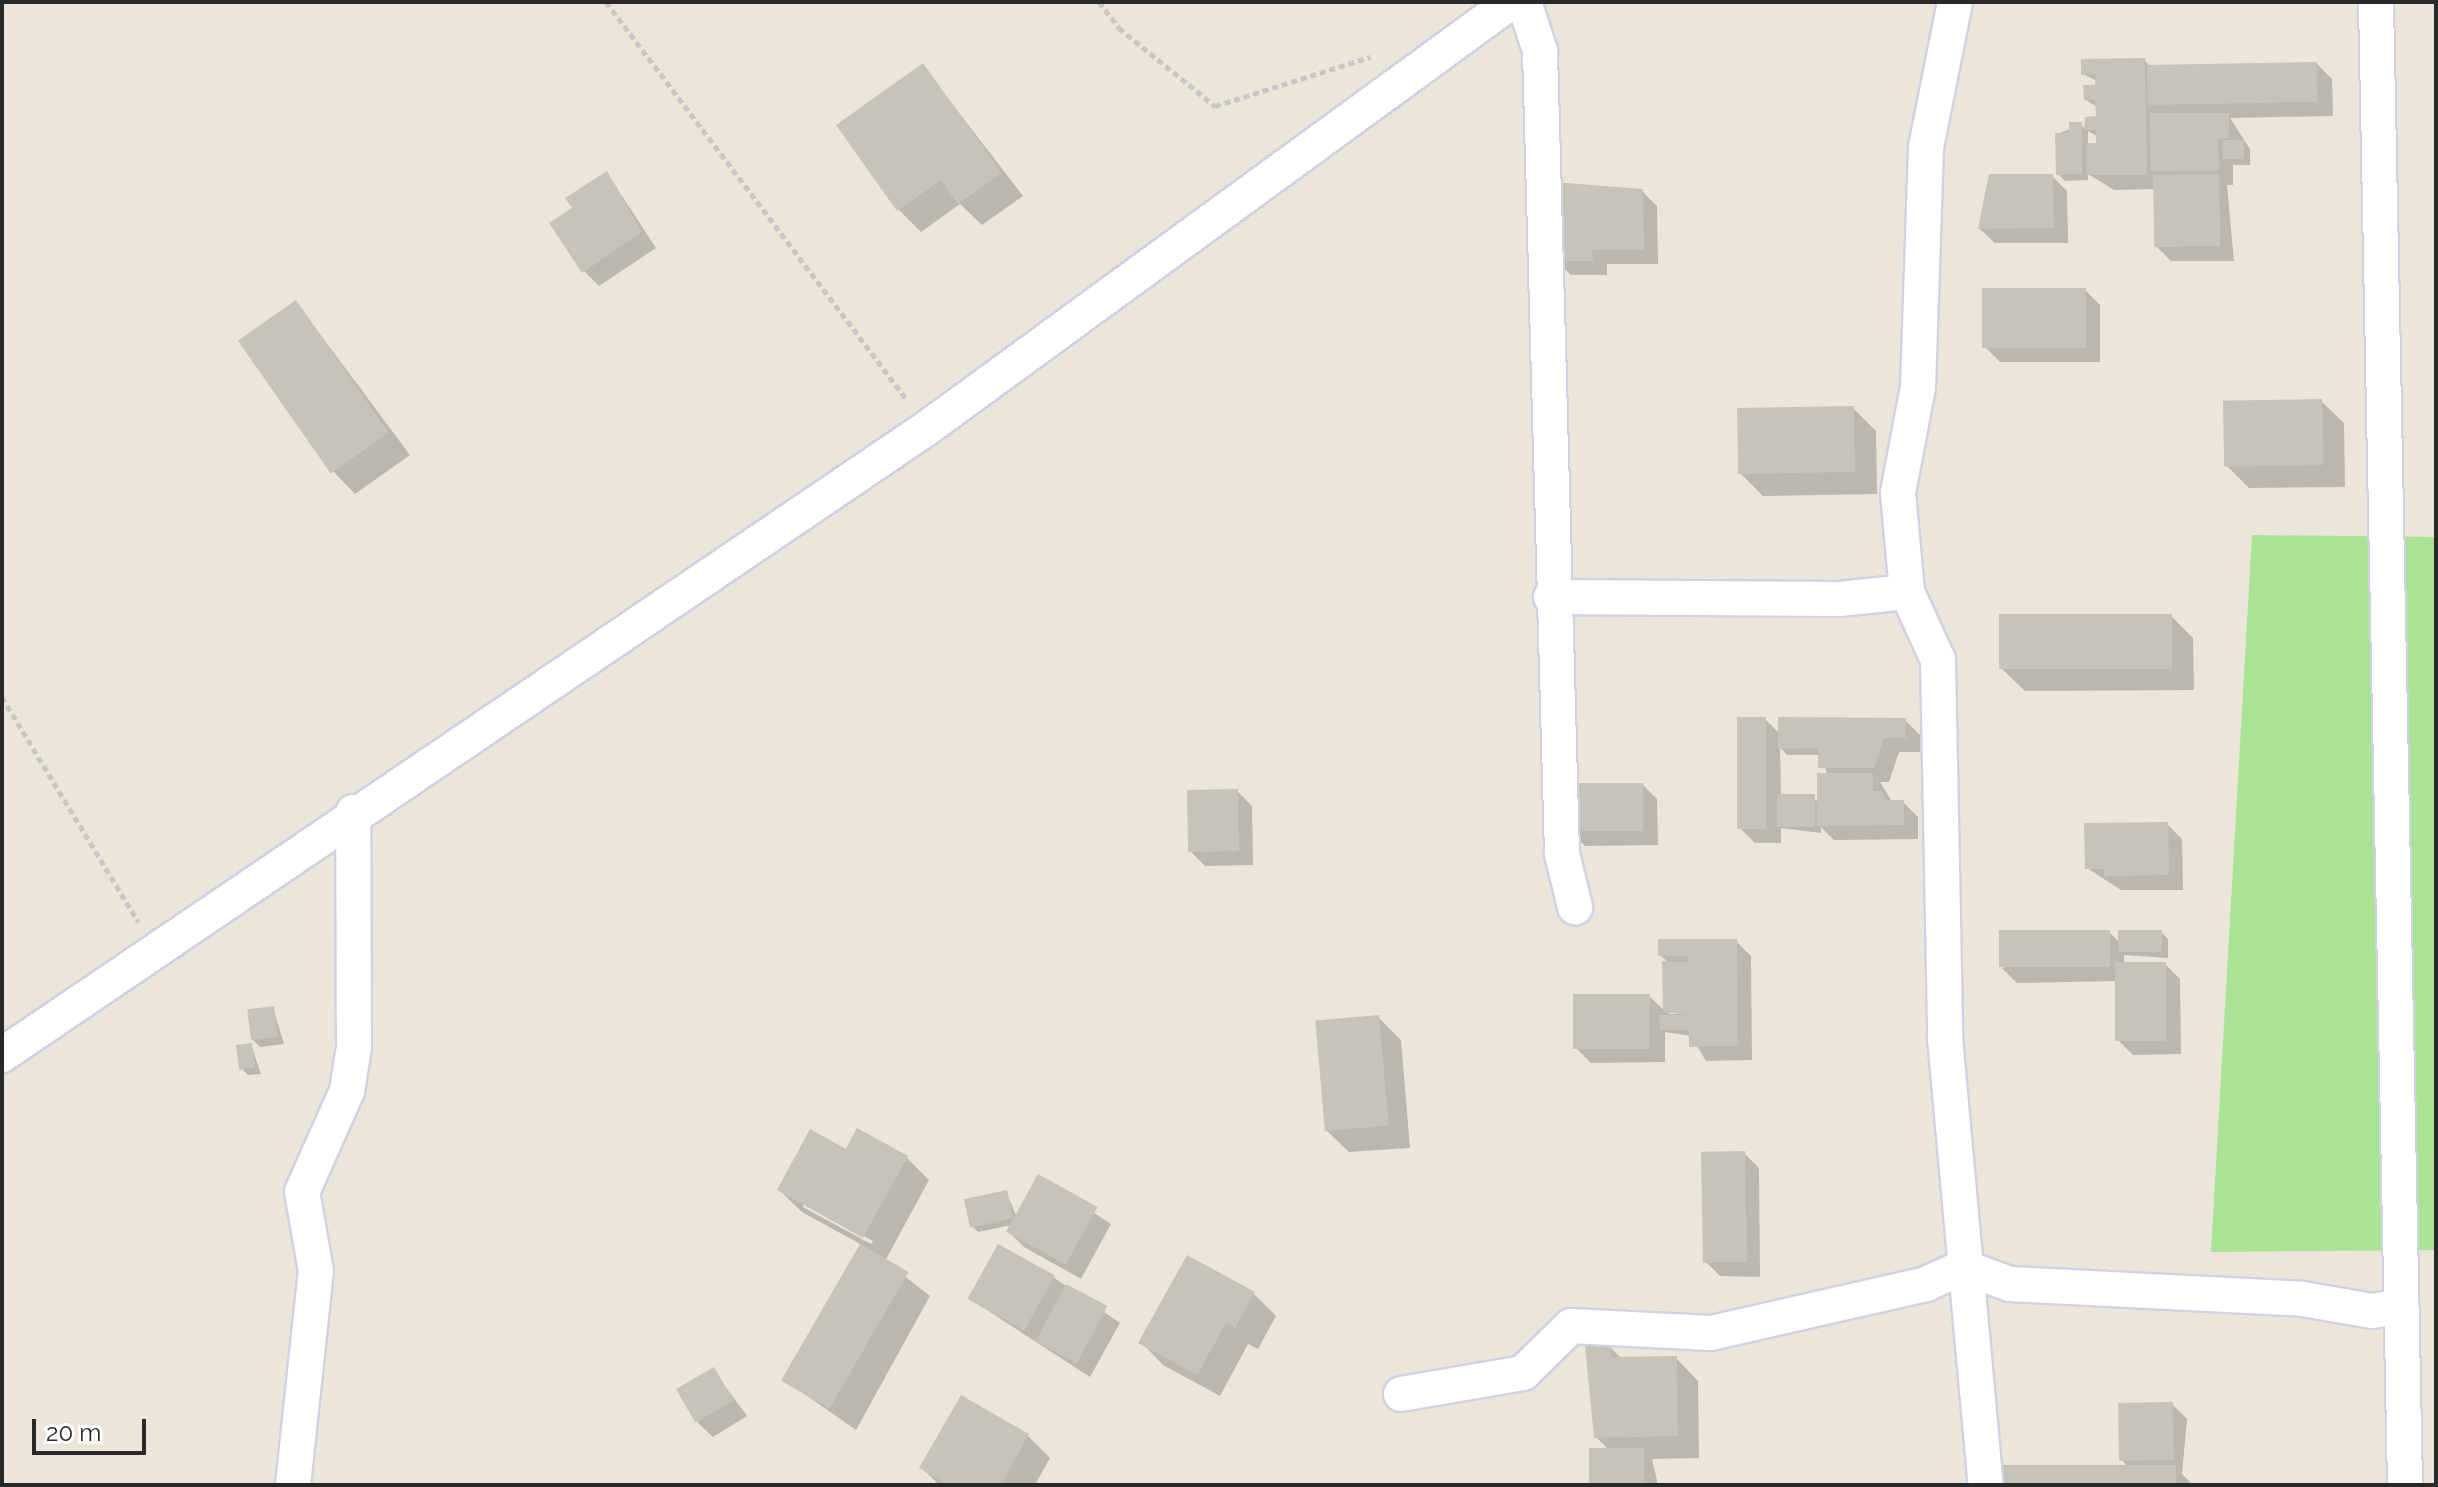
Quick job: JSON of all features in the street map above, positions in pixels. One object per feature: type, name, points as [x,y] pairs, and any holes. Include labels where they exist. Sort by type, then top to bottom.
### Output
[{"type":"street","points":[[2,1055],[155,952],[353,812],[927,428],[1511,2]]},
{"type":"street","points":[[1524,2],[1540,51],[1551,597],[1562,854],[1575,907]]},
{"type":"street","points":[[1955,2],[1926,147],[1918,387],[1898,493],[1907,592],[1938,660],[1945,1038],[1963,1267],[1986,1485]]},
{"type":"street","points":[[2376,2],[2405,1485]]},
{"type":"street","points":[[1551,597],[1839,599],[1907,592]]},
{"type":"street","points":[[293,1485],[316,1271],[302,1192],[347,1091],[354,1047],[353,812]]},
{"type":"street","points":[[1401,1394],[1523,1373],[1571,1326],[1600,1322],[1637,1333],[1711,1333],[1926,1284],[1963,1267],[2010,1284],[2288,1297],[2372,1311],[2402,1306]]},
{"type":"path","points":[[606,2],[927,428]]},
{"type":"path","points":[[1099,2],[1119,28],[1215,106],[1388,52]]},
{"type":"path","points":[[2,697],[155,952]]},
{"type":"green space","points":[[2252,535],[2436,537],[2436,1250],[2211,1252]]},
{"type":"building","points":[[2145,58],[2147,175],[2087,175],[2087,143],[2096,143],[2096,130],[2084,130],[2085,117],[2096,116],[2095,100],[2084,100],[2083,85],[2095,85],[2095,74],[2081,75],[2081,59]]},
{"type":"building","points":[[2317,62],[2318,102],[2148,105],[2147,65]]},
{"type":"building","points":[[923,63],[1002,173],[958,204],[941,180],[897,211],[836,125]]},
{"type":"building","points":[[2150,113],[2229,113],[2229,138],[2218,139],[2219,171],[2151,171]]},
{"type":"building","points":[[2069,122],[2082,122],[2082,174],[2056,175],[2055,133],[2069,133]]},
{"type":"building","points":[[2223,140],[2244,140],[2244,159],[2223,159]]},
{"type":"building","points":[[607,171],[642,232],[582,273],[549,223],[572,208],[565,198]]},
{"type":"building","points":[[1989,174],[2053,174],[2054,228],[1978,229]]},
{"type":"building","points":[[2219,174],[2220,246],[2154,247],[2153,175]]},
{"type":"building","points":[[1553,182],[1643,189],[1644,250],[1592,250],[1593,261],[1554,261]]},
{"type":"building","points":[[1982,288],[2086,288],[2086,348],[1982,348]]},
{"type":"building","points":[[296,300],[389,433],[331,473],[238,341]]},
{"type":"building","points":[[2322,399],[2323,465],[2224,467],[2223,401]]},
{"type":"building","points":[[1854,406],[1855,472],[1738,474],[1737,408]]},
{"type":"building","points":[[1999,614],[2172,614],[2172,669],[1999,669]]},
{"type":"building","points":[[1737,717],[1766,717],[1766,829],[1737,829]]},
{"type":"building","points":[[1778,717],[1906,718],[1906,738],[1884,738],[1874,768],[1818,768],[1818,748],[1778,749]]},
{"type":"building","points":[[1817,773],[1873,773],[1873,791],[1883,791],[1884,800],[1904,800],[1904,825],[1817,826]]},
{"type":"building","points":[[1568,783],[1643,783],[1643,831],[1568,831]]},
{"type":"building","points":[[1238,789],[1239,851],[1188,852],[1187,790]]},
{"type":"building","points":[[1777,794],[1815,794],[1815,827],[1777,827]]},
{"type":"building","points":[[2168,822],[2169,875],[2104,876],[2104,869],[2085,869],[2084,823]]},
{"type":"building","points":[[1999,930],[2110,930],[2110,967],[1999,967]]},
{"type":"building","points":[[2118,930],[2162,930],[2162,952],[2118,952]]},
{"type":"building","points":[[1658,939],[1737,939],[1738,1046],[1689,1047],[1689,1030],[1660,1030],[1659,1015],[1689,1015],[1663,1012],[1662,961],[1688,962],[1688,956],[1658,956]]},
{"type":"building","points":[[2115,962],[2166,962],[2166,1041],[2115,1041]]},
{"type":"building","points":[[1573,994],[1650,994],[1650,1049],[1573,1049]]},
{"type":"building","points":[[274,1006],[278,1037],[251,1040],[247,1009]]},
{"type":"building","points":[[1379,1015],[1389,1126],[1325,1131],[1315,1021]]},
{"type":"building","points":[[252,1043],[255,1068],[239,1070],[236,1045]]},
{"type":"building","points":[[857,1128],[908,1156],[863,1238],[777,1190],[810,1129],[846,1149]]},
{"type":"building","points":[[1745,1151],[1747,1262],[1703,1263],[1701,1152]]},
{"type":"building","points":[[1038,1174],[1097,1207],[1065,1265],[1006,1232]]},
{"type":"building","points":[[1007,1190],[1013,1218],[970,1228],[964,1199]]},
{"type":"building","points":[[860,1244],[908,1272],[829,1409],[781,1381]]},
{"type":"building","points":[[998,1244],[1055,1276],[1024,1331],[967,1299]]},
{"type":"building","points":[[1187,1255],[1255,1292],[1235,1328],[1226,1323],[1197,1375],[1138,1343]]},
{"type":"building","points":[[1066,1284],[1107,1306],[1077,1363],[1035,1341]]},
{"type":"building","points":[[1585,1345],[1611,1345],[1611,1357],[1677,1356],[1678,1436],[1594,1438]]},
{"type":"building","points":[[714,1367],[734,1401],[695,1423],[676,1389]]},
{"type":"building","points":[[961,1395],[1029,1434],[1001,1485],[948,1485],[919,1468]]},
{"type":"building","points":[[2173,1402],[2174,1460],[2119,1461],[2118,1403]]},
{"type":"building","points":[[1589,1448],[1644,1448],[1644,1485],[1589,1485]]},
{"type":"building","points":[[2003,1465],[2176,1465],[2176,1485],[2003,1485]]}]
